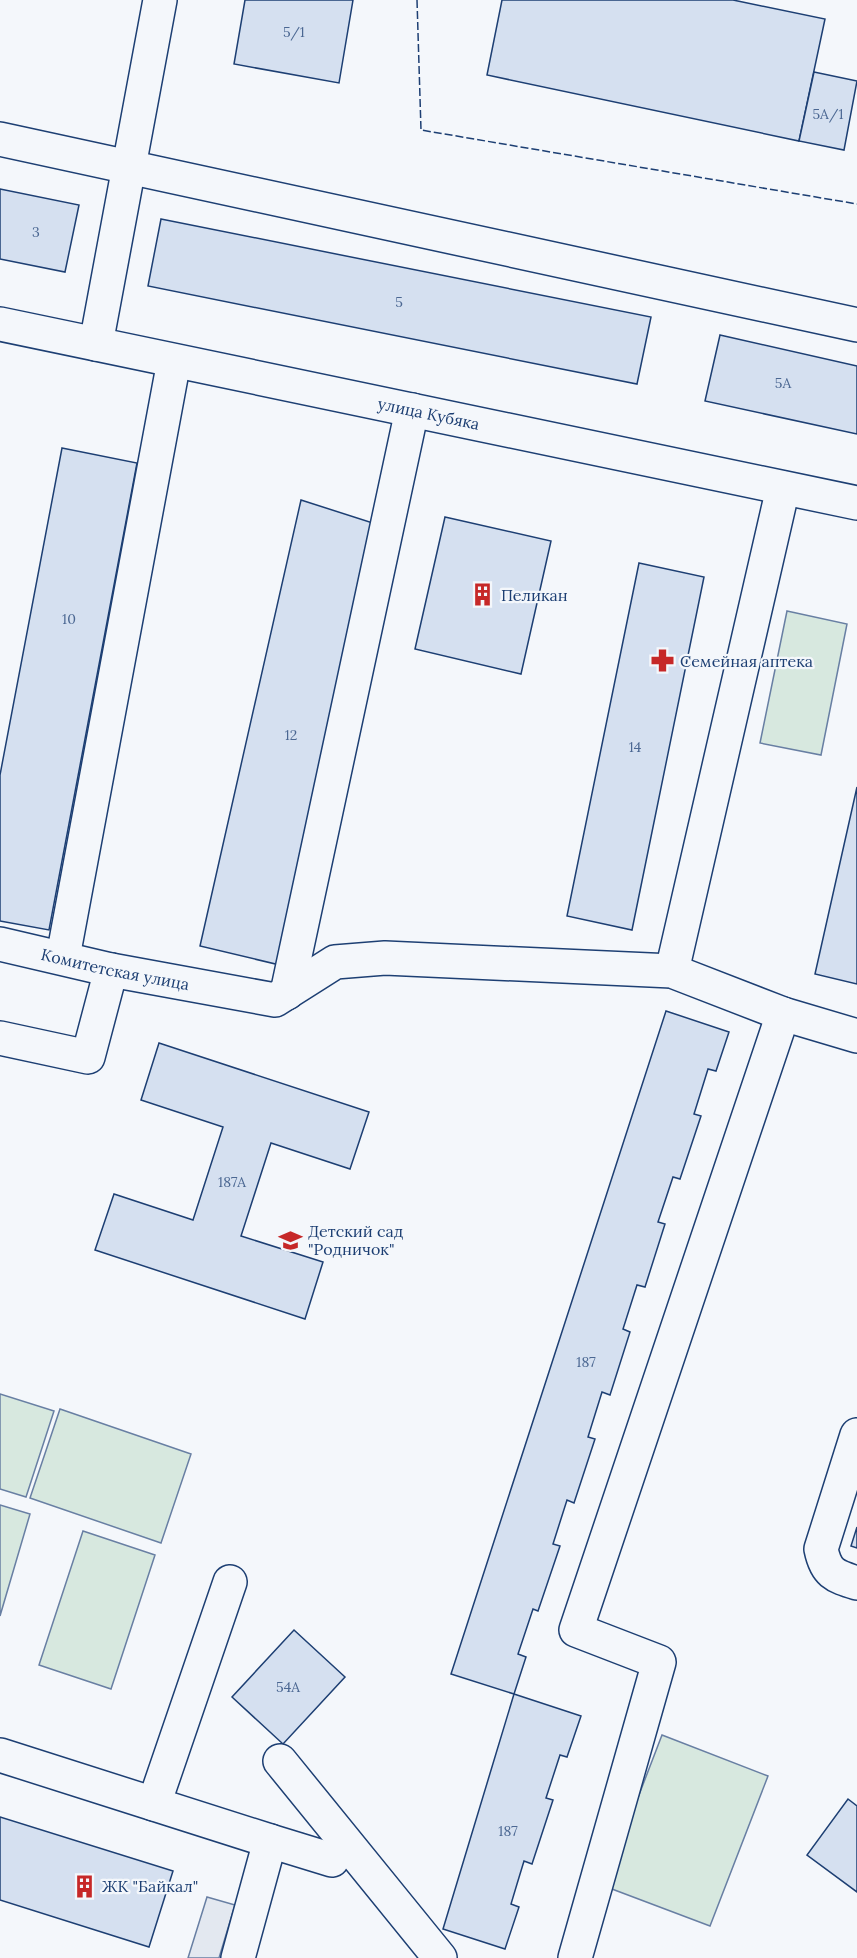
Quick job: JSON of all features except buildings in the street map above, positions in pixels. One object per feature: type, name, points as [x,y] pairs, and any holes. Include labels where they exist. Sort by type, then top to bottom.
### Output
[{"type":"street","points":[[96,344],[160,0]]},
{"type":"street","points":[[0,139],[857,325]]},
{"type":"street","name":"улица Кубяка","points":[[0,324],[857,503]]},
{"type":"street","points":[[63,957],[174,360]]},
{"type":"street","points":[[287,993],[412,410]]},
{"type":"street","points":[[672,971],[783,488]]},
{"type":"street","name":"Комитетская улица","points":[[0,944],[111,970],[233,993],[275,1000],[287,993]]},
{"type":"street","points":[[287,993],[335,962],[385,958],[672,971],[783,1014],[857,1036]]},
{"type":"street","points":[[0,1038],[88,1057],[111,970]]},
{"type":"street","points":[[575,1958],[659,1662],[576,1630],[783,1014]]},
{"type":"street","points":[[857,1435],[821,1549],[824,1565],[839,1578],[857,1583]]},
{"type":"street","points":[[154,1804],[230,1582]]},
{"type":"street","points":[[0,1755],[332,1860]]},
{"type":"street","points":[[280,1761],[441,1958]]},
{"type":"street","points":[[238,1958],[270,1841]]},
{"type":"shaded area","points":[[787,611],[847,624],[821,755],[760,743]]},
{"type":"shaded area","points":[[0,1394],[54,1411],[26,1497],[0,1489]]},
{"type":"shaded area","points":[[60,1409],[191,1454],[161,1543],[30,1498]]},
{"type":"shaded area","points":[[0,1505],[30,1514],[0,1616]]},
{"type":"shaded area","points":[[83,1531],[155,1555],[111,1689],[39,1665]]},
{"type":"shaded area","points":[[662,1735],[768,1776],[710,1926],[604,1886]]},
{"type":"shaded area","points":[[207,1897],[235,1905],[219,1958],[188,1958]]},
{"type":"fence","points":[[417,0],[421,130],[857,204]]},
{"type":"place","name":"Пеликан","points":[[483,595]]},
{"type":"place","name":"Семейная аптека","points":[[662,661]]},
{"type":"place","name":"Детский сад \"Родничок\"","points":[[290,1240]]},
{"type":"place","name":"ЖК \"Байкал\"","points":[[84,1886]]}]
